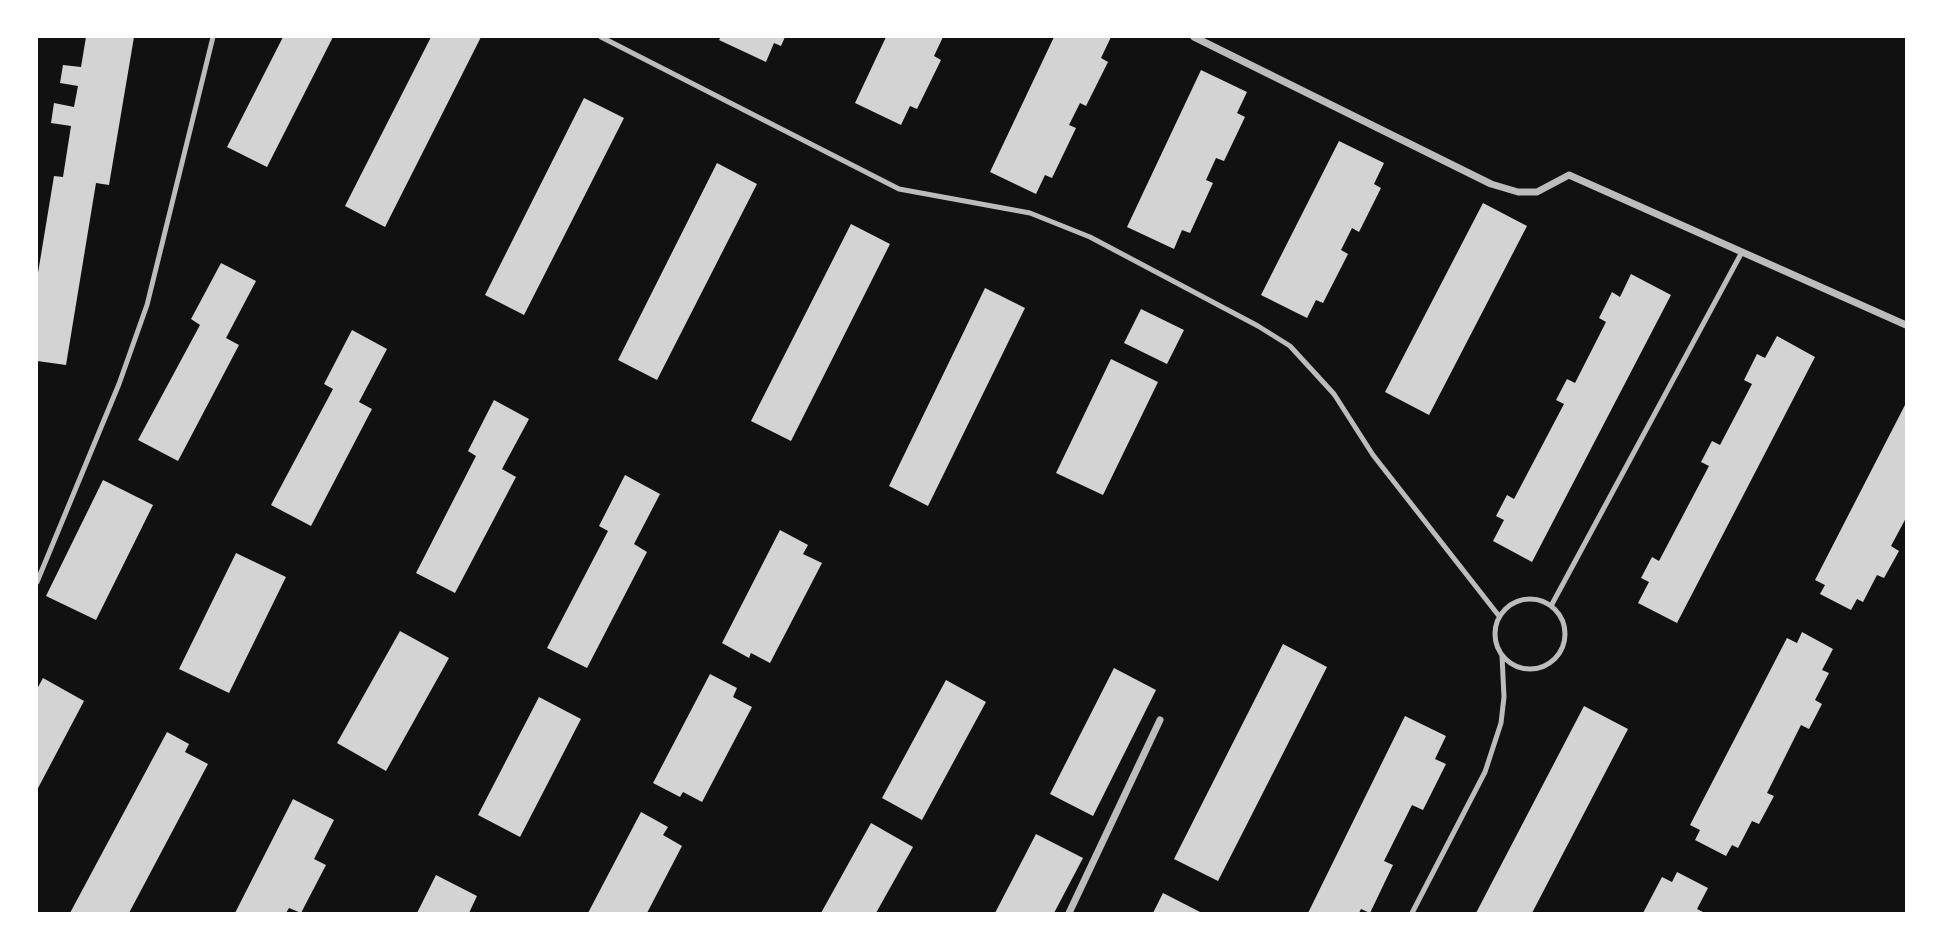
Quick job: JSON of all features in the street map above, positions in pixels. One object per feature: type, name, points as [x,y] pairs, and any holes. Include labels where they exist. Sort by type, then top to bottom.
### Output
[{"type":"street","points":[[1194,37],[1491,184],[1518,192],[1537,191],[1570,175],[1906,325]]},
{"type":"street","points":[[1069,913],[1160,720]]},
{"type":"lane","points":[[37,582],[119,384],[148,305],[213,37]]},
{"type":"lane","points":[[601,37],[899,190],[1030,213],[1090,237],[1258,326],[1290,346],[1334,394],[1373,455],[1499,616]]},
{"type":"lane","points":[[1551,606],[1742,252]]},
{"type":"lane","points":[[1535,598],[1551,606],[1563,620],[1566,634],[1563,649],[1554,661],[1541,668],[1527,670],[1513,665],[1502,656],[1495,643],[1499,616],[1508,605],[1521,599],[1535,598]]},
{"type":"lane","points":[[1412,913],[1485,772],[1501,723],[1504,697],[1502,656]]},
{"type":"building","points":[[86,37],[134,37],[109,185],[96,183],[66,365],[37,361],[37,279],[54,176],[63,177],[71,126],[51,123],[54,103],[74,107],[78,86],[60,83],[63,65],[81,67]]},
{"type":"building","points":[[283,37],[333,37],[267,167],[227,147]]},
{"type":"building","points":[[431,37],[481,37],[385,227],[345,206]]},
{"type":"building","points":[[721,37],[785,37],[781,46],[774,43],[766,62],[719,40]]},
{"type":"building","points":[[886,37],[943,37],[934,56],[941,60],[917,109],[910,106],[901,125],[855,103]]},
{"type":"building","points":[[1054,37],[1111,37],[1101,58],[1108,62],[1086,106],[1080,103],[1069,125],[1076,128],[1052,178],[1045,175],[1036,194],[990,172]]},
{"type":"building","points":[[1201,70],[1247,92],[1237,113],[1245,117],[1224,161],[1216,158],[1206,180],[1213,183],[1190,233],[1182,230],[1174,249],[1127,227]]},
{"type":"building","points":[[584,98],[624,118],[524,315],[485,295]]},
{"type":"building","points":[[1339,141],[1384,163],[1374,184],[1381,188],[1359,232],[1352,228],[1341,250],[1348,254],[1323,303],[1316,300],[1307,318],[1261,295]]},
{"type":"building","points":[[717,163],[757,184],[657,380],[618,360]]},
{"type":"building","points":[[1483,203],[1527,226],[1429,415],[1385,392]]},
{"type":"building","points":[[851,224],[890,244],[791,441],[751,421]]},
{"type":"building","points":[[221,263],[256,281],[226,338],[239,345],[178,461],[138,440],[200,325],[191,319]]},
{"type":"building","points":[[1631,274],[1671,295],[1532,562],[1493,541],[1504,520],[1496,516],[1507,495],[1514,499],[1564,404],[1556,400],[1567,379],[1575,383],[1606,322],[1599,318],[1612,292],[1620,297]]},
{"type":"building","points":[[985,288],[1025,308],[928,506],[889,486]]},
{"type":"building","points":[[1141,309],[1184,330],[1167,364],[1124,343]]},
{"type":"building","points":[[352,330],[387,349],[359,402],[372,409],[311,526],[271,505],[333,389],[324,384]]},
{"type":"building","points":[[1777,336],[1815,357],[1677,623],[1638,603],[1649,582],[1641,578],[1652,557],[1659,561],[1709,466],[1701,462],[1712,441],[1720,445],[1752,384],[1744,380],[1757,354],[1765,358]]},
{"type":"building","points":[[1111,359],[1158,382],[1103,495],[1056,473]]},
{"type":"building","points":[[494,400],[529,419],[502,469],[516,477],[455,593],[416,573],[476,456],[468,451]]},
{"type":"building","points":[[1906,403],[1906,518],[1891,546],[1899,551],[1884,578],[1877,575],[1863,602],[1857,599],[1851,610],[1820,594],[1825,585],[1815,580]]},
{"type":"building","points":[[625,475],[660,494],[634,544],[647,552],[587,668],[547,648],[608,531],[599,526]]},
{"type":"building","points":[[103,480],[153,505],[96,620],[46,596]]},
{"type":"building","points":[[780,530],[808,545],[803,554],[822,563],[770,663],[751,653],[749,658],[722,643]]},
{"type":"building","points":[[236,553],[286,577],[229,693],[179,669]]},
{"type":"building","points":[[400,631],[449,658],[386,771],[337,743]]},
{"type":"building","points":[[1802,632],[1833,649],[1822,670],[1829,673],[1815,700],[1822,704],[1809,729],[1801,725],[1767,793],[1774,796],[1759,824],[1752,821],[1738,848],[1732,845],[1726,856],[1695,840],[1700,830],[1690,825],[1787,638],[1797,643]]},
{"type":"building","points":[[1283,644],[1327,667],[1218,881],[1174,859]]},
{"type":"building","points":[[1114,668],[1156,690],[1093,816],[1050,794]]},
{"type":"building","points":[[710,674],[737,688],[733,697],[752,707],[702,802],[683,792],[680,797],[653,783]]},
{"type":"building","points":[[43,678],[84,701],[37,790],[37,689]]},
{"type":"building","points":[[946,680],[986,702],[922,820],[882,798]]},
{"type":"building","points":[[539,697],[581,719],[520,837],[478,815]]},
{"type":"building","points":[[1584,706],[1628,729],[1532,913],[1476,913]]},
{"type":"building","points":[[1405,716],[1446,736],[1435,759],[1446,764],[1423,810],[1412,805],[1384,861],[1393,865],[1370,913],[1361,909],[1359,913],[1308,913]]},
{"type":"building","points":[[167,732],[189,744],[185,752],[208,764],[129,913],[70,913]]},
{"type":"building","points":[[293,799],[334,820],[314,859],[326,865],[301,913],[289,908],[286,913],[235,913]]},
{"type":"building","points":[[641,812],[668,827],[663,835],[682,846],[647,913],[588,913]]},
{"type":"building","points":[[871,823],[913,847],[876,913],[821,913]]},
{"type":"building","points":[[1036,834],[1083,858],[1054,913],[995,913]]},
{"type":"building","points":[[1677,872],[1708,888],[1697,909],[1705,913],[1643,913],[1662,877],[1672,882]]},
{"type":"building","points":[[436,875],[477,896],[469,913],[417,913]]},
{"type":"building","points":[[1163,893],[1202,913],[1153,913]]}]
